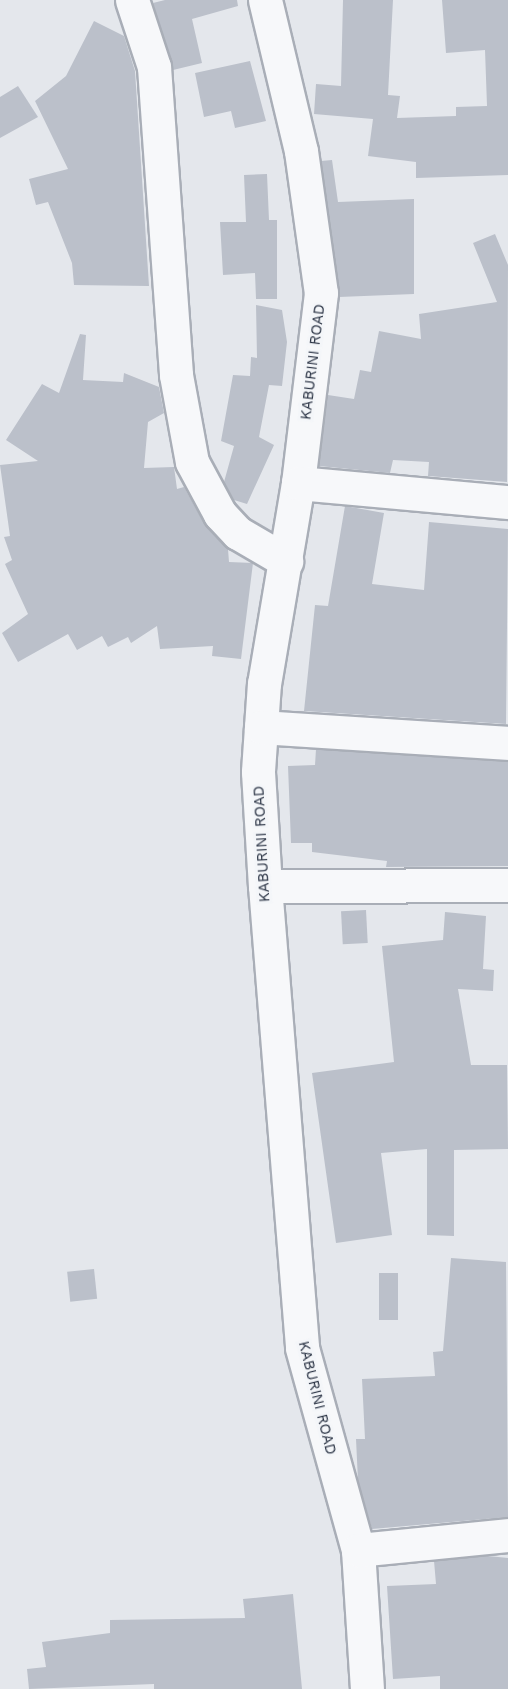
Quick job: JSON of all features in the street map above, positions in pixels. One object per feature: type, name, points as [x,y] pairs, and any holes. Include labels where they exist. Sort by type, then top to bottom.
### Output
[{"type":"street","points":[[132,0],[154,67],[176,375],[192,462],[220,514],[238,533],[286,561]]},
{"type":"street","name":"KABURINI ROAD","points":[[265,0],[301,151],[321,293],[298,483],[261,727],[258,772],[302,1348],[358,1550],[367,1689]]},
{"type":"street","points":[[298,483],[508,502]]},
{"type":"street","points":[[261,727],[508,743]]},
{"type":"street","points":[[265,886],[508,885]]},
{"type":"street","points":[[358,1550],[508,1535]]},
{"type":"building","points":[[165,0],[237,0],[238,6],[192,19],[202,63],[173,70],[153,3]]},
{"type":"building","points":[[343,0],[393,0],[388,95],[400,96],[397,118],[456,116],[456,107],[487,106],[485,50],[446,53],[442,0],[508,0],[508,175],[416,178],[416,162],[368,156],[373,119],[314,114],[316,84],[341,86]]},
{"type":"building","points":[[94,21],[124,36],[135,71],[149,286],[74,285],[72,263],[48,202],[36,205],[29,179],[68,169],[35,101],[66,76]]},
{"type":"building","points":[[250,61],[266,121],[235,128],[231,111],[204,117],[195,73]]},
{"type":"building","points":[[18,86],[38,117],[0,138],[0,97]]},
{"type":"building","points":[[332,160],[338,202],[414,199],[414,294],[339,297],[321,161]]},
{"type":"building","points":[[267,174],[269,220],[277,220],[277,299],[256,299],[255,273],[223,275],[220,222],[246,222],[244,175]]},
{"type":"building","points":[[495,234],[508,265],[507,482],[428,476],[429,462],[393,460],[390,473],[319,466],[328,395],[354,399],[360,370],[371,372],[379,331],[421,339],[419,314],[497,302],[473,243]]},
{"type":"building","points":[[256,305],[282,310],[287,342],[282,386],[269,385],[259,437],[274,445],[247,504],[234,500],[224,482],[234,446],[221,441],[233,375],[250,376],[251,357],[257,358]]},
{"type":"building","points":[[80,334],[86,335],[83,380],[123,382],[124,373],[159,387],[164,413],[148,422],[144,468],[174,467],[177,489],[184,487],[204,523],[228,549],[229,562],[253,563],[241,659],[212,656],[213,646],[160,649],[157,626],[131,643],[128,637],[108,647],[102,636],[77,650],[68,634],[18,662],[2,633],[28,614],[5,564],[12,560],[4,537],[10,536],[0,465],[38,461],[6,440],[42,384],[59,393]]},
{"type":"building","points":[[345,506],[384,513],[372,584],[424,590],[429,522],[508,529],[506,724],[304,711],[315,605],[328,606]]},
{"type":"building","points":[[316,749],[508,762],[508,866],[386,867],[387,861],[312,852],[312,843],[291,843],[288,766],[315,765]]},
{"type":"building","points":[[366,910],[368,943],[343,944],[341,911]]},
{"type":"building","points":[[445,912],[486,916],[483,969],[494,970],[493,991],[458,989],[471,1065],[507,1065],[508,1149],[454,1150],[454,1236],[427,1235],[427,1149],[381,1153],[392,1235],[336,1243],[312,1073],[394,1062],[382,946],[443,940]]},
{"type":"building","points":[[451,1258],[506,1262],[508,1517],[372,1529],[358,1481],[356,1439],[365,1439],[362,1379],[435,1376],[433,1352],[443,1351]]},
{"type":"building","points":[[94,1269],[97,1299],[70,1302],[67,1272]]},
{"type":"building","points":[[379,1273],[398,1273],[398,1320],[379,1320]]},
{"type":"building","points":[[488,1556],[508,1558],[508,1689],[440,1689],[440,1676],[393,1679],[387,1586],[436,1584],[434,1561]]},
{"type":"building","points":[[293,1594],[302,1689],[154,1689],[154,1684],[29,1689],[27,1669],[46,1667],[42,1642],[110,1633],[110,1620],[245,1618],[243,1599]]}]
